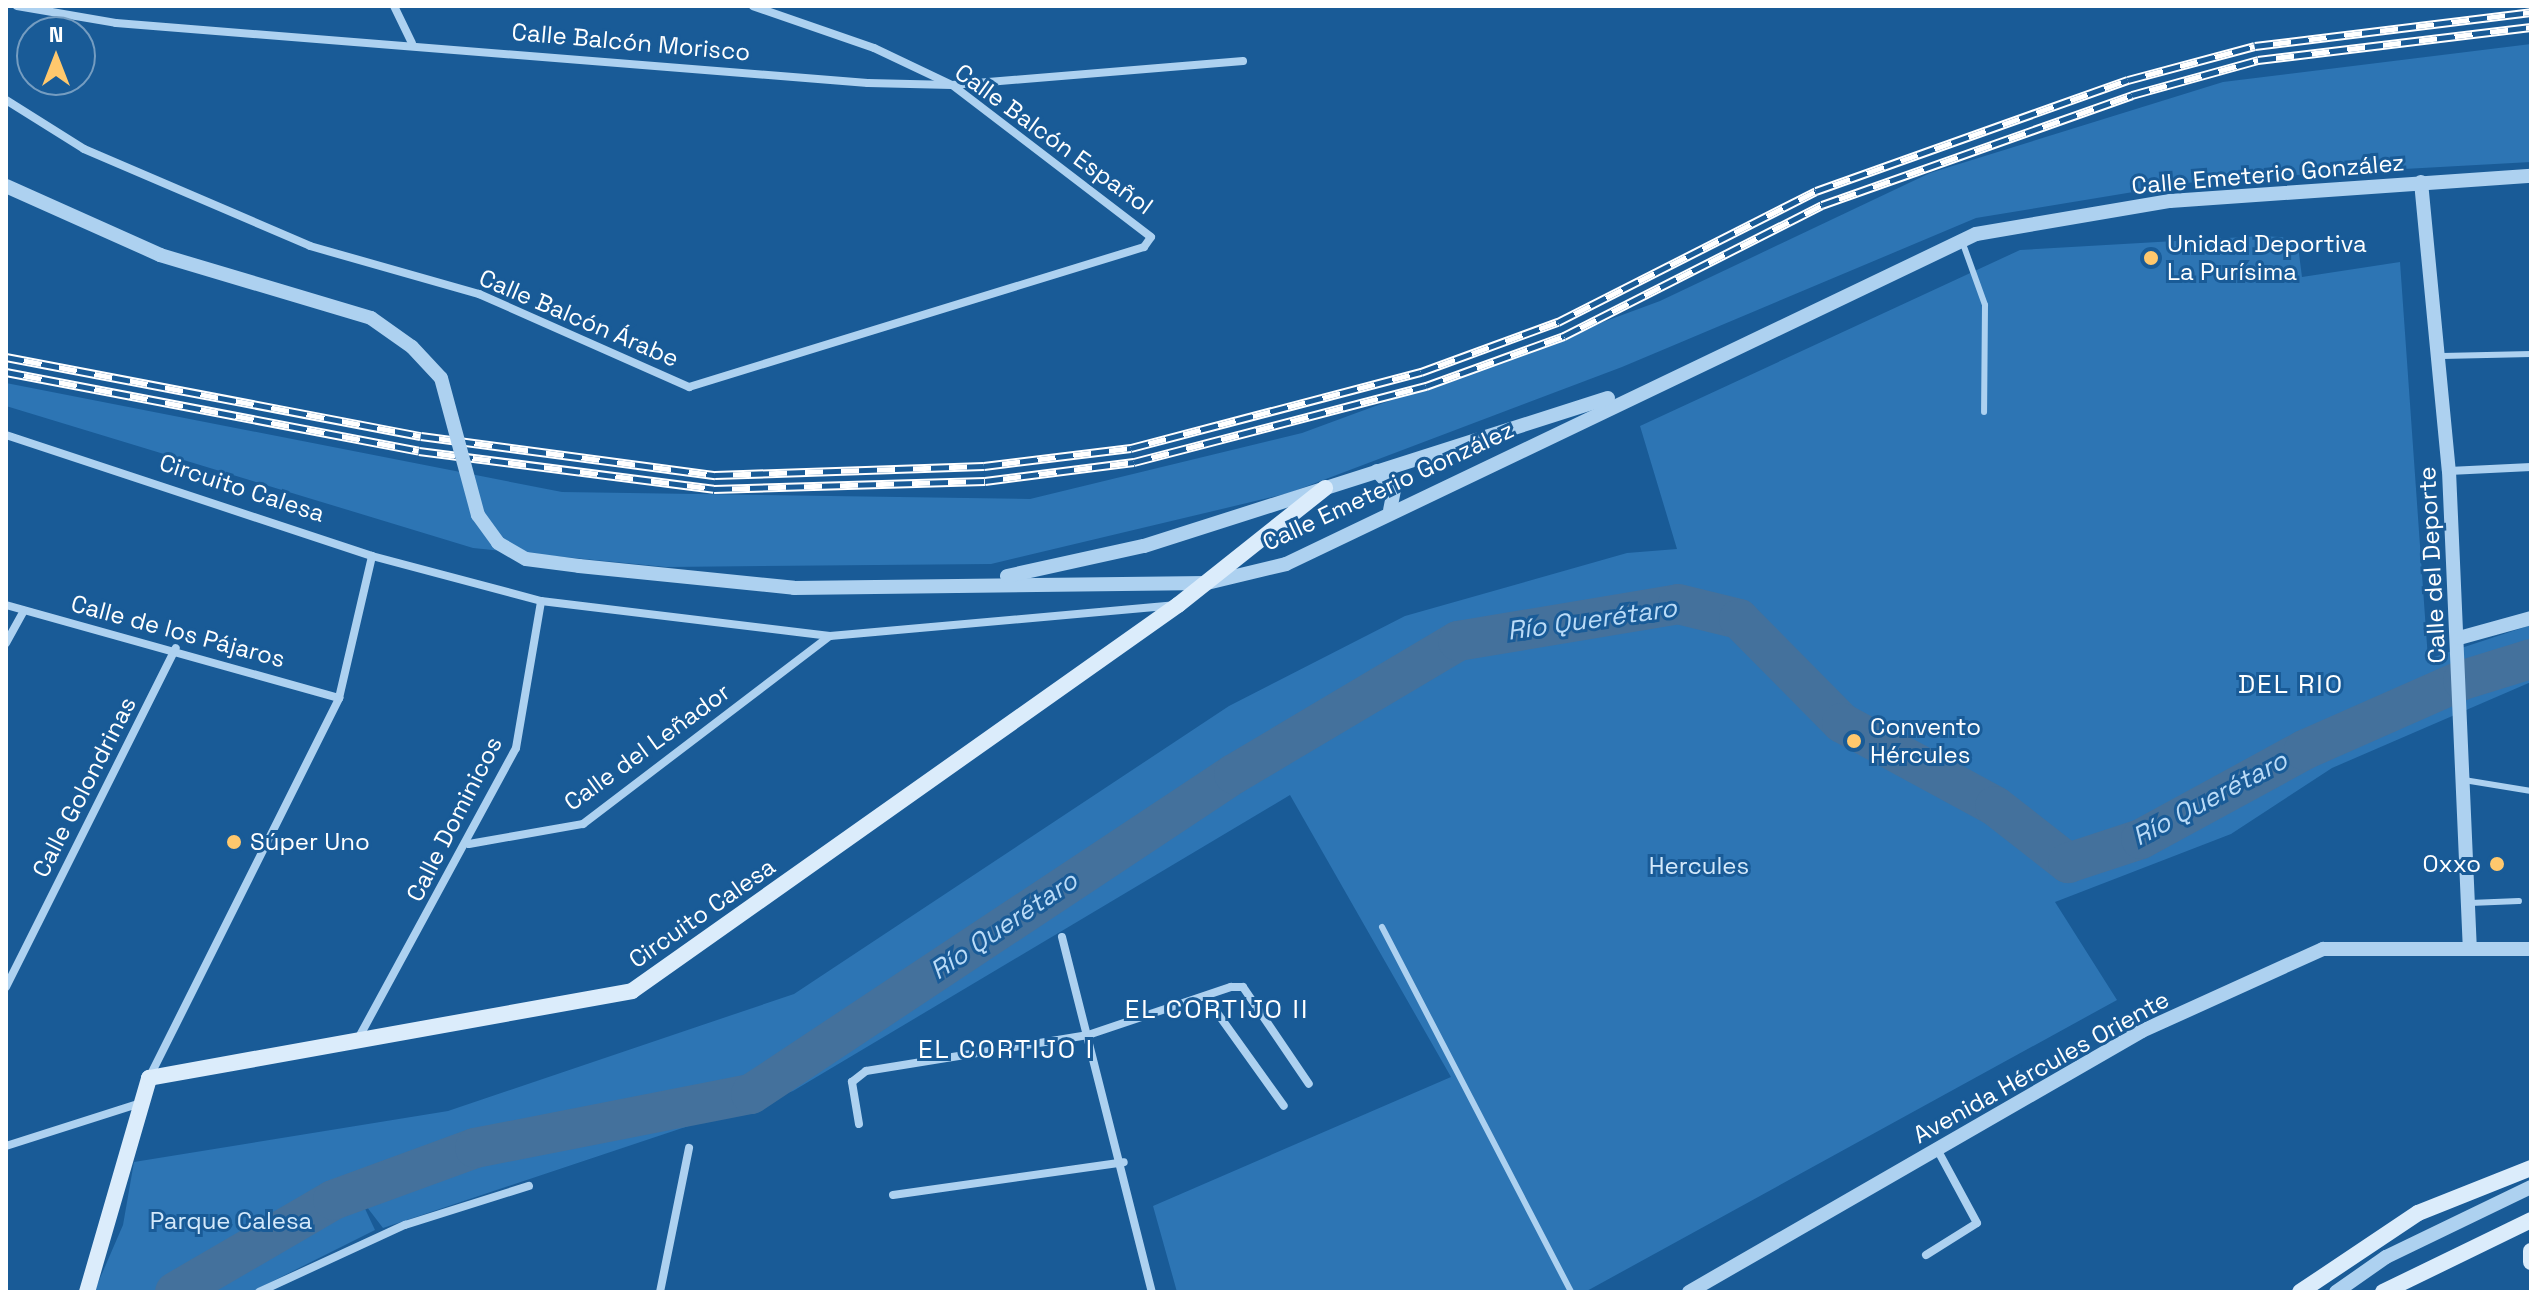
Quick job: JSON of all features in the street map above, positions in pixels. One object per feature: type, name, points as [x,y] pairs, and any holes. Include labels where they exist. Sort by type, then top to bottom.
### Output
[{"type":"main road","name":"Circuito Calesa","points":[[149,1078],[632,991],[1178,605],[1325,488]]},
{"type":"main road","points":[[87,1292],[138,1104],[149,1078]]},
{"type":"main road","points":[[2300,1292],[2418,1213],[2531,1168]]},
{"type":"main road","points":[[2383,1292],[2531,1220]]},
{"type":"main road","points":[[2531,1251],[2531,1262]]},
{"type":"street","name":"Calle Balcón Morisco","points":[[17,6],[116,23],[952,85],[1243,61]]},
{"type":"street","points":[[394,6],[412,43]]},
{"type":"street","name":"Calle Balcón Español","points":[[753,6],[874,48],[952,85],[1151,237]]},
{"type":"street","name":"Calle Balcón Árabe","points":[[6,100],[84,149],[310,246],[479,294],[689,387],[1144,247],[1151,237]]},
{"type":"street","name":"Calle Emeterio González","points":[[6,186],[160,255],[371,318],[412,347],[441,378],[478,515],[498,543],[526,559],[794,588],[979,582],[1207,583],[1286,564],[1390,510],[1962,241],[2170,201],[2531,176]]},
{"type":"street","name":"Calle del Deporte","points":[[2421,182],[2442,356],[2459,645],[2460,779],[2470,946]]},
{"type":"street","name":"Calle Emeterio González","points":[[979,582],[1144,546],[1659,382]]},
{"type":"street","name":"Circuito Calesa","points":[[6,435],[372,556],[541,601],[830,636],[1178,605]]},
{"type":"street","points":[[2449,471],[2531,467]]},
{"type":"street","points":[[1377,471],[1394,490],[1390,510]]},
{"type":"street","points":[[149,1078],[339,698],[372,556]]},
{"type":"street","name":"Calle Dominicos","points":[[358,1039],[469,844],[516,748],[541,601]]},
{"type":"street","name":"Calle de los Pájaros","points":[[6,605],[176,648],[339,698]]},
{"type":"street","points":[[6,643],[24,611]]},
{"type":"street","points":[[2459,645],[2531,618]]},
{"type":"street","name":"Calle del Leñador","points":[[469,844],[583,824],[830,636]]},
{"type":"street","name":"Calle Golondrinas","points":[[6,987],[176,648]]},
{"type":"street","points":[[1062,937],[1124,1162],[1152,1292]]},
{"type":"street","name":"Avenida Hércules Oriente","points":[[1689,1292],[2142,1031],[2323,949],[2470,946],[2531,949]]},
{"type":"street","points":[[859,1124],[852,1082],[866,1071],[1088,1035],[1243,987],[1309,1084]]},
{"type":"street","points":[[1208,1000],[1284,1106]]},
{"type":"street","points":[[6,1146],[138,1104]]},
{"type":"street","points":[[660,1292],[689,1148]]},
{"type":"street","points":[[1926,1255],[1977,1223],[1937,1149]]},
{"type":"street","points":[[893,1195],[1124,1162]]},
{"type":"street","points":[[259,1292],[405,1225],[529,1186]]},
{"type":"street","points":[[2336,1292],[2386,1257],[2531,1187]]},
{"type":"lane","points":[[1962,241],[1985,305],[1984,412]]},
{"type":"lane","points":[[2442,356],[2531,354]]},
{"type":"lane","points":[[2460,779],[2531,791]]},
{"type":"lane","points":[[2467,903],[2519,901]]},
{"type":"lane","points":[[1382,927],[1571,1292]]},
{"type":"green space","points":[[2531,44],[2531,162],[2206,180],[1976,218],[1622,367],[1289,493],[991,564],[666,567],[473,548],[6,406],[6,383],[562,492],[1030,499],[1302,433],[1660,301],[1930,173],[2223,82]]},
{"type":"green space","name":"Hercules","points":[[2262,236],[2297,238],[2302,277],[2400,262],[2428,659],[2531,625],[2531,682],[2332,768],[2231,834],[2055,902],[2117,1000],[1585,1292],[1177,1292],[1153,1206],[1451,1077],[1290,795],[793,1091],[383,1228],[360,1198],[375,1230],[251,1292],[94,1292],[123,1225],[134,1162],[448,1111],[794,994],[1229,706],[1405,616],[1627,553],[1677,549],[1640,426],[2020,250]]},
{"type":"waterway","name":"Río Querétaro","points":[[175,1292],[333,1200],[475,1148],[751,1094],[1234,774],[1458,641],[1678,604],[1739,619],[1842,723],[1995,806],[2068,863],[2141,839],[2304,750],[2463,680],[2531,659]]},
{"type":"railway","points":[[6,357],[421,436],[715,475],[984,466],[1131,448],[1421,372],[1558,322],[1816,191],[2128,80],[2255,46],[2531,12]]},
{"type":"railway","points":[[6,372],[419,451],[714,489],[985,481],[1134,462],[1426,386],[1564,336],[1822,205],[2132,95],[2258,60],[2531,27]]},
{"type":"place","name":"Unidad Deportiva La Purísima","points":[[2151,258]]},
{"type":"place","name":"Convento Hércules","points":[[1854,741]]},
{"type":"place","name":"Súper Uno","points":[[234,842]]},
{"type":"place","name":"Oxxo","points":[[2497,864]]},
{"type":"district","name":"DEL RIO","points":[[2291,685]]},
{"type":"district","name":"EL CORTIJO II","points":[[1217,1010]]},
{"type":"district","name":"EL CORTIJO I","points":[[1006,1050]]},
{"type":"park label","name":"Parque Calesa","points":[[231,1221]]}]
